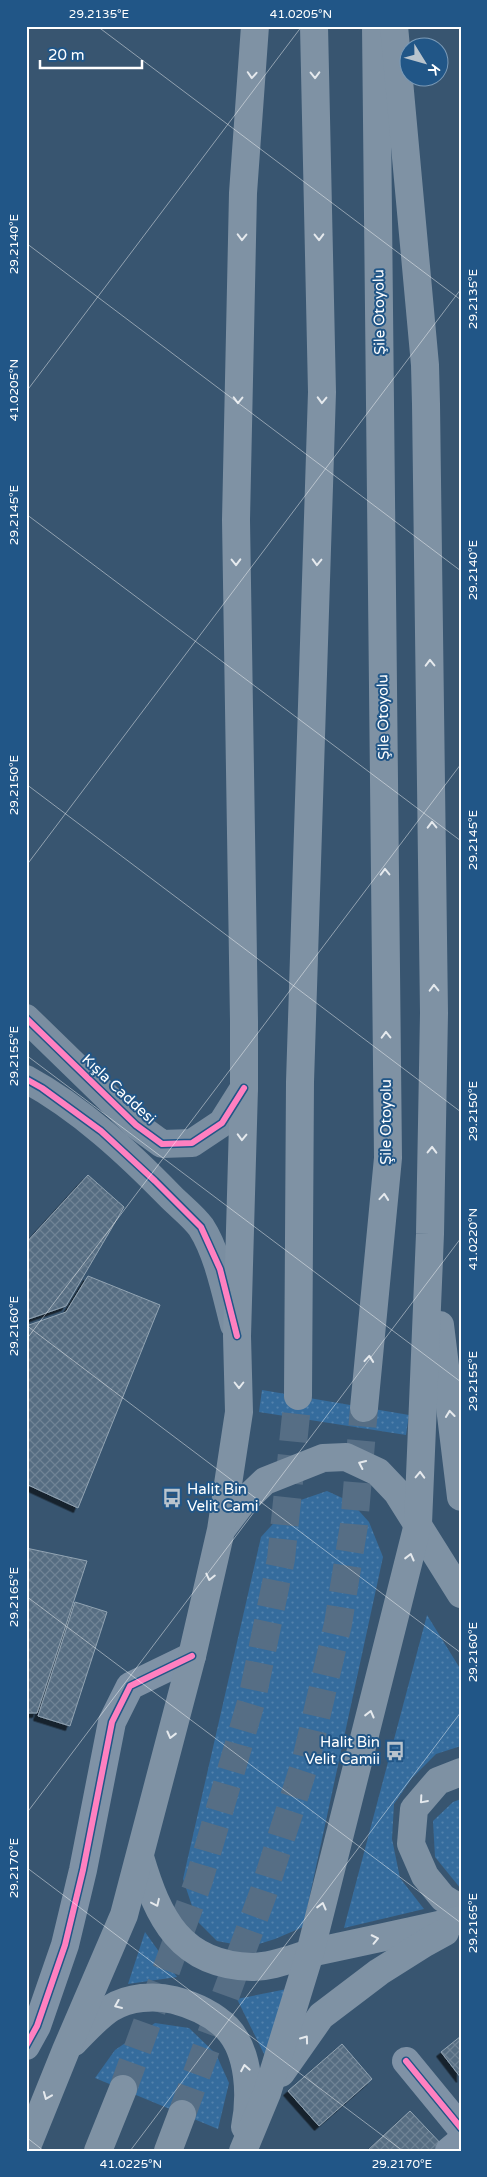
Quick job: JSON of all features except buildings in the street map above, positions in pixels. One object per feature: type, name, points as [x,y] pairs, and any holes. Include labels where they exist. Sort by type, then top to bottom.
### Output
[{"type":"highway","points":[[26,2149],[124,1914],[192,1656],[221,1530],[239,1412],[237,1336],[244,1088],[236,520],[243,193],[255,26]]},
{"type":"highway","points":[[298,1396],[300,1082],[322,392],[314,26]]},
{"type":"highway","name":"Şile Otoyolu","points":[[364,1408],[388,1158],[376,26]]},
{"type":"highway","points":[[242,2151],[267,2093],[310,1953],[418,1524],[430,1234],[434,1013],[425,365],[394,26]]},
{"type":"highway","points":[[430,1234],[455,1461],[461,1497]]},
{"type":"highway","points":[[221,1530],[241,1504],[265,1482],[323,1458],[346,1457],[378,1472],[397,1492],[461,1594]]},
{"type":"highway","points":[[140,1857],[150,1889],[164,1918],[173,1931],[190,1949],[219,1962],[253,1967],[461,1920]]},
{"type":"highway","points":[[267,2093],[321,2016],[379,1972],[425,1943],[461,1924]]},
{"type":"highway","points":[[66,2050],[96,2019],[111,2008],[124,2002],[144,1998],[162,1998],[190,2005],[209,2014],[228,2029],[240,2049],[245,2065],[248,2091],[242,2151]]},
{"type":"highway","points":[[98,2151],[123,2089]]},
{"type":"highway","points":[[168,2151],[182,2114]]},
{"type":"main road","points":[[461,1772],[438,1781],[414,1810],[411,1844],[425,1876],[443,1898],[461,1909]]},
{"type":"street","name":"Kışla Caddesi","points":[[26,1018],[136,1125],[162,1144],[192,1143],[222,1123],[244,1088]]},
{"type":"street","points":[[26,1079],[42,1088],[101,1131],[156,1181],[201,1227],[220,1269],[237,1336]]},
{"type":"street","points":[[26,2046],[38,2026],[65,1945],[83,1870],[112,1722],[130,1686],[192,1656]]},
{"type":"street","points":[[406,2061],[461,2128]]},
{"type":"street","points":[[449,2151],[461,2141]]},
{"type":"shaded area","points":[[262,1390],[409,1415],[406,1435],[259,1412]]},
{"type":"shaded area","points":[[327,1491],[351,1502],[369,1522],[383,1557],[303,1927],[275,1939],[249,1947],[217,1941],[197,1921],[183,1879],[261,1537],[292,1503]]},
{"type":"shaded area","points":[[427,1615],[461,1670],[461,1746],[436,1754],[412,1778],[394,1804],[392,1839],[400,1878],[424,1909],[344,1928]]},
{"type":"shaded area","points":[[461,1799],[461,1889],[435,1857],[433,1821],[453,1802]]},
{"type":"shaded area","points":[[145,1932],[177,1977],[128,1984]]},
{"type":"shaded area","points":[[292,1988],[266,2058],[237,1999]]},
{"type":"shaded area","points":[[155,2023],[189,2028],[216,2054],[229,2083],[218,2129],[95,2078],[115,2050]]},
{"type":"tunnel","points":[[123,2089],[199,1880],[252,1699],[281,1559],[298,1396]]},
{"type":"tunnel","points":[[182,2114],[264,1891],[306,1760],[338,1624],[354,1525],[364,1408]]},
{"type":"cycle path","points":[[26,1018],[136,1125],[162,1144],[192,1143],[222,1123],[244,1088]]},
{"type":"cycle path","points":[[26,1079],[42,1088],[101,1131],[201,1227],[220,1269],[237,1336]]},
{"type":"cycle path","points":[[26,2046],[37,2026],[65,1945],[83,1870],[112,1722],[130,1686],[192,1656]]},
{"type":"cycle path","points":[[406,2061],[461,2128]]},
{"type":"place","name":"Halit Bin Velit Cami","points":[[172,1498]]},
{"type":"place","name":"Halit Bin Velit Camii","points":[[395,1751]]}]
